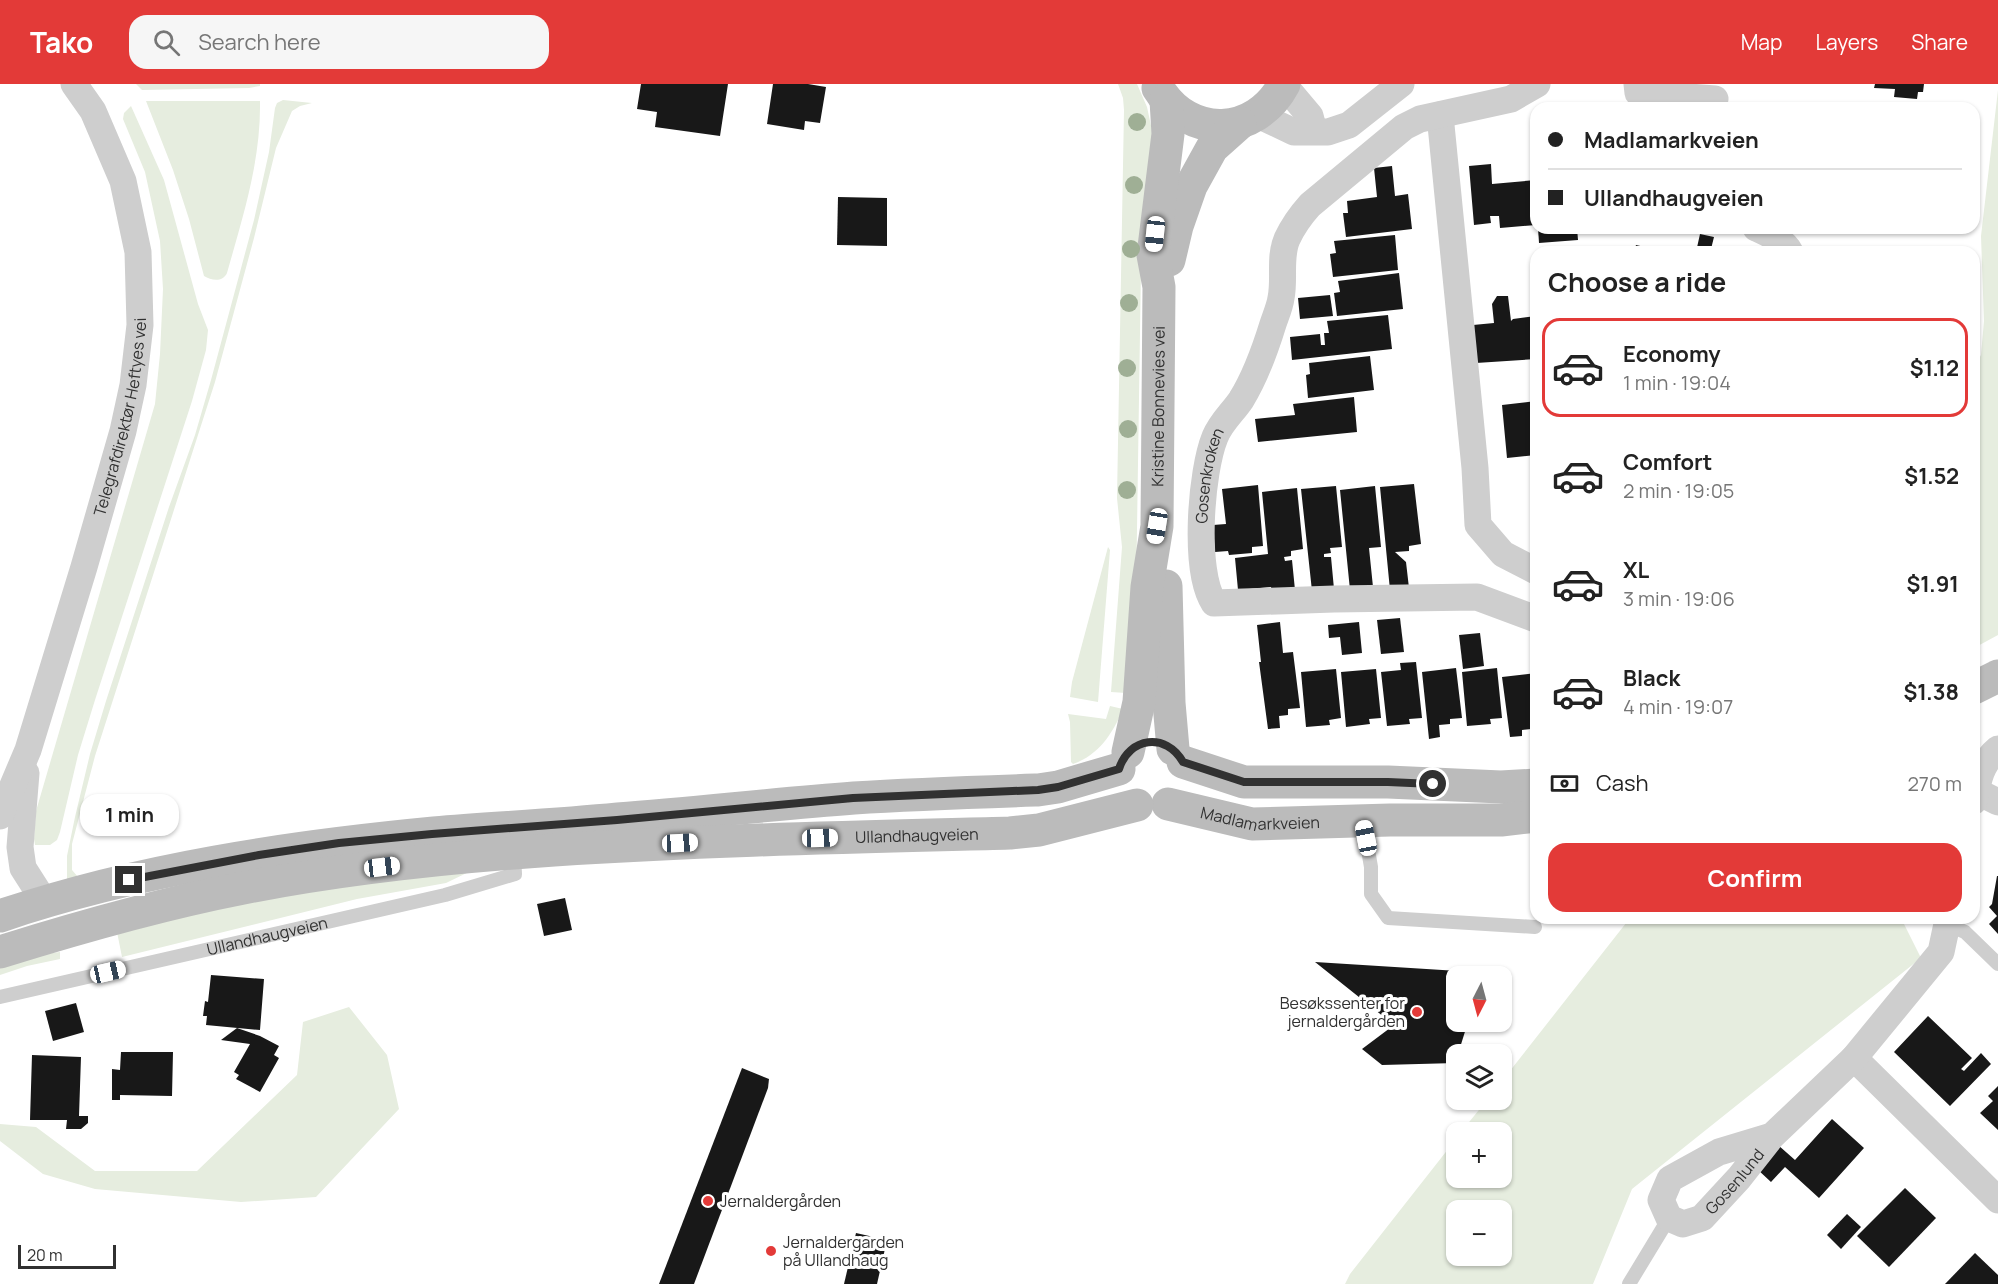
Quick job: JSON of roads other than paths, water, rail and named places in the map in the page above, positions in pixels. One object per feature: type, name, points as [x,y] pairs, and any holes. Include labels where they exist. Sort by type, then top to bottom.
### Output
[{"type":"main road","name":"Kristine Bonnevies vei","points":[[1159,287],[1191,186],[1212,148],[1273,102],[1284,85]]},
{"type":"main road","name":"Kristine Bonnevies vei","points":[[1161,92],[1168,134],[1153,255],[1159,287],[1157,526],[1166,590],[1169,703],[1178,756]]},
{"type":"main road","points":[[1161,92],[1181,114],[1199,123],[1219,126],[1249,119]]},
{"type":"main road","name":"Kristine Bonnevies vei","points":[[1124,760],[1139,702],[1147,587],[1157,526]]},
{"type":"main road","points":[[1980,685],[1998,676]]},
{"type":"main road","points":[[1145,742],[1165,744],[1178,756],[1185,771],[1185,781],[1176,798],[1152,804],[1128,798],[1122,790],[1119,780],[1124,760],[1136,746],[1145,742]]},
{"type":"main road","name":"Madlamarkveien","points":[[1178,756],[1244,782],[1388,782],[1501,787],[1530,785]]},
{"type":"main road","name":"Ullandhaugveien","points":[[0,952],[104,921],[241,888],[424,861],[513,840],[617,820],[853,798],[1038,790],[1058,787],[1124,760]]},
{"type":"main road","name":"Madlamarkveien","points":[[1152,804],[1252,824],[1501,820],[1530,817]]},
{"type":"main road","name":"Ullandhaugveien","points":[[0,916],[44,901],[129,880],[259,855],[350,842],[513,840],[701,842],[1010,833],[1039,830],[1152,804]]},
{"type":"street","name":"Telegrafdirektør Heftyes vei","points":[[0,816],[28,750],[123,431],[133,385],[140,325],[138,252],[123,182],[93,111],[74,84]]},
{"type":"street","points":[[1249,119],[1294,132],[1328,132],[1348,125],[1401,84]]},
{"type":"street","name":"Gosenkroken","points":[[1530,616],[1477,597],[1214,603],[1204,574],[1202,542],[1203,488],[1210,450],[1224,420],[1241,400],[1266,344],[1282,297],[1286,241],[1298,219],[1310,205],[1404,127],[1420,119],[1511,99],[1537,84]]},
{"type":"street","points":[[1284,85],[1310,116],[1314,131]]},
{"type":"street","points":[[1637,95],[1714,99]]},
{"type":"street","points":[[1440,115],[1475,468],[1478,525],[1503,554],[1530,568]]},
{"type":"street","points":[[1766,234],[1786,246]]},
{"type":"street","points":[[1983,798],[1984,762],[1998,749]]},
{"type":"street","name":"Telegrafdirektør Heftyes vei","points":[[28,750],[20,847],[22,868],[44,901]]},
{"type":"street","name":"Gosenlund","points":[[1772,1136],[1719,1152],[1670,1179],[1661,1200],[1669,1218],[1683,1224],[1702,1218],[1739,1178],[1772,1136],[1854,1058],[1941,952],[1946,924]]},
{"type":"street","points":[[1854,1058],[1998,1200]]},
{"type":"lane","points":[[1363,821],[1371,867],[1371,894],[1388,918],[1534,927]]},
{"type":"lane","name":"Ullandhaugveien","points":[[0,997],[445,895],[515,874],[513,840]]},
{"type":"lane","name":"Gosenlund","points":[[1952,924],[1965,932],[1998,964]]},
{"type":"lane","points":[[1629,1284],[1669,1218]]},
{"type":"place","name":"Besøkssenter for jernaldergården","points":[[1417,1012]]},
{"type":"place","name":"Jernaldergården","points":[[708,1201]]},
{"type":"place","name":"Jernaldergarden på Ullandhaug","points":[[771,1251]]}]
